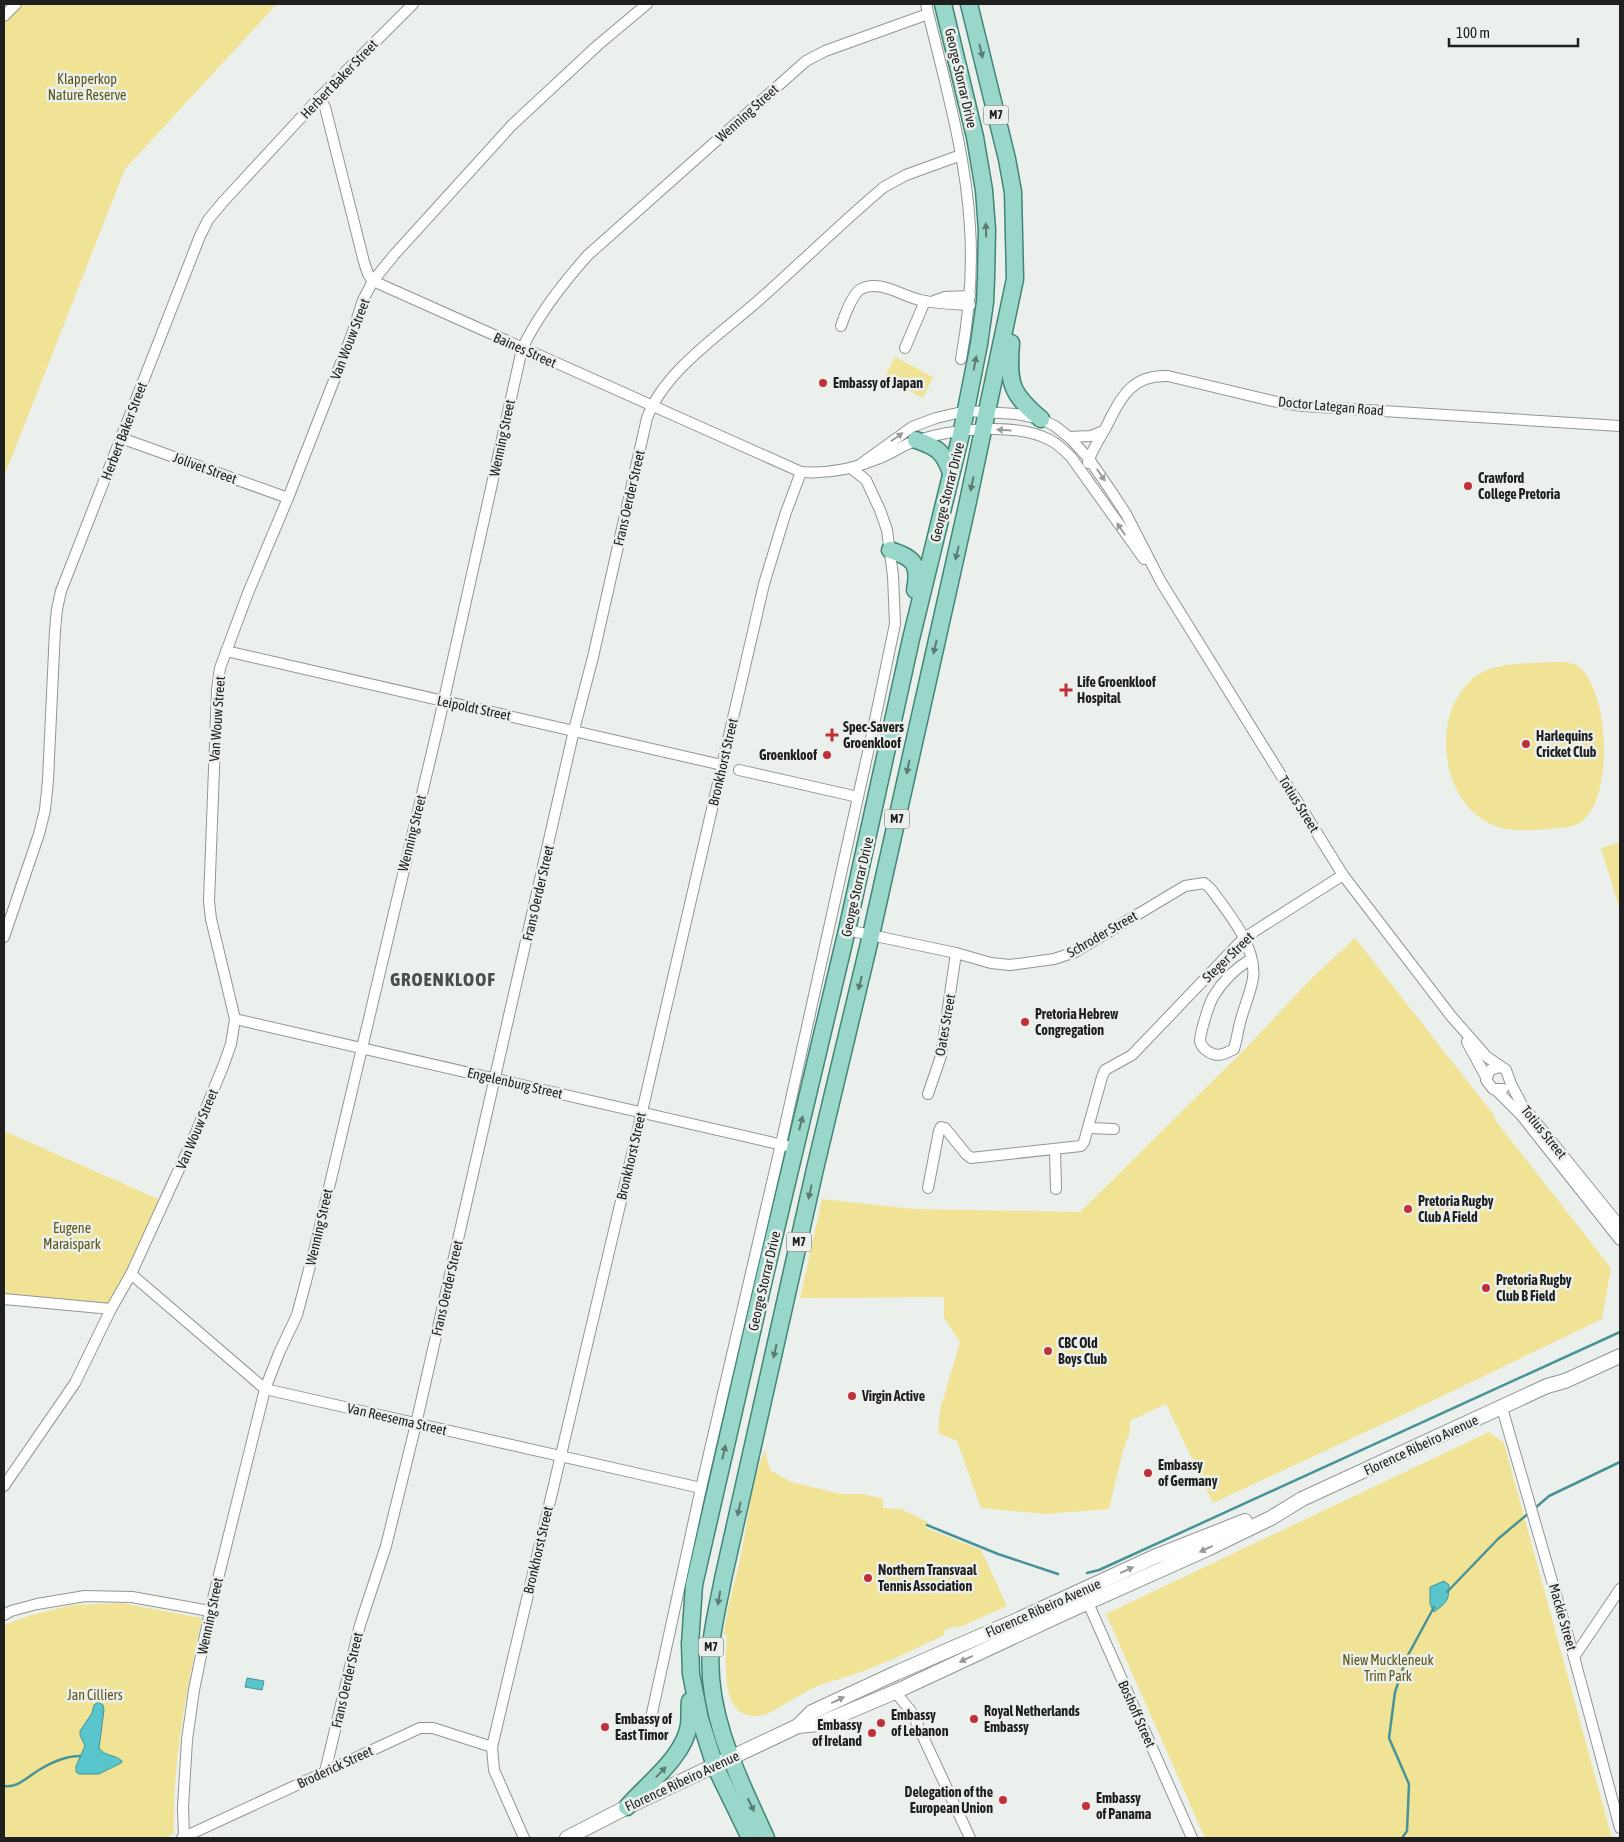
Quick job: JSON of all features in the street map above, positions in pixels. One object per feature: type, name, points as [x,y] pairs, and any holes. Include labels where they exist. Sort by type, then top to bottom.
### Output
[{"type":"main road","name":"George Storrar Drive","points":[[722,1762],[700,1719],[691,1674],[690,1625],[694,1585],[758,1308],[788,1146],[847,930],[911,639],[962,430],[985,302],[986,224],[980,165],[943,4]]},
{"type":"main road","name":"George Storrar Drive","points":[[722,1762],[711,1672],[711,1646],[723,1579],[815,1169],[872,936],[988,412],[1015,279],[1013,192],[1007,159],[970,4]]},
{"type":"main road","points":[[1015,279],[1010,375],[1013,388],[1019,399],[1041,419]]},
{"type":"main road","points":[[916,440],[929,444],[944,455],[951,473]]},
{"type":"main road","points":[[890,550],[910,557],[916,568],[917,580],[909,621],[911,639]]},
{"type":"main road","points":[[788,1146],[813,1141],[816,1137],[830,1076],[835,1066],[842,1059]]},
{"type":"main road","points":[[788,1146],[809,1156],[815,1169]]},
{"type":"main road","points":[[765,1275],[772,1287],[787,1296]]},
{"type":"main road","points":[[758,1308],[770,1299],[787,1296]]},
{"type":"main road","name":"Florence Ribeiro Avenue","points":[[1547,1386],[1563,1374],[1620,1347]]},
{"type":"main road","name":"Florence Ribeiro Avenue","points":[[798,1726],[819,1724],[895,1692],[1010,1638],[1154,1557],[1277,1508],[1296,1503],[1547,1386],[1565,1381],[1620,1356]]},
{"type":"main road","name":"Florence Ribeiro Avenue","points":[[567,1838],[627,1807],[798,1726],[812,1712],[974,1638],[1086,1596]]},
{"type":"main road","points":[[974,1638],[982,1641],[1002,1635],[1010,1638]]},
{"type":"main road","points":[[627,1807],[674,1757],[683,1741],[689,1725],[691,1674]]},
{"type":"main road","name":"M7","points":[[722,1762],[750,1838]]},
{"type":"main road","name":"M7","points":[[722,1762],[766,1838]]},
{"type":"street","points":[[4,16],[16,4]]},
{"type":"street","name":"Herbert Baker Street","points":[[4,937],[39,834],[45,810],[57,609],[61,591],[208,220],[319,98],[413,4]]},
{"type":"street","name":"Van Wouw Street","points":[[4,1486],[76,1383],[111,1309],[131,1274],[194,1138],[231,1044],[235,1019],[210,919],[209,901],[217,690],[220,668],[364,300],[373,281],[394,255],[512,124],[598,45],[647,4]]},
{"type":"street","name":"George Storrar Drive","points":[[927,9],[961,155],[970,226],[970,300],[961,359]]},
{"type":"street","name":"Wenning Street","points":[[183,1838],[187,1740],[194,1690],[210,1611],[264,1389],[299,1308],[485,522],[522,349],[551,301],[568,277],[588,255],[806,61],[825,51],[927,9]]},
{"type":"street","points":[[319,98],[325,107],[364,262],[373,281]]},
{"type":"street","name":"Frans Oerder Street","points":[[325,1772],[360,1625],[386,1546],[416,1424],[574,730],[593,657],[651,406],[660,392],[709,342],[758,301],[884,187],[906,174],[961,155]]},
{"type":"street","name":"Baines Street","points":[[373,281],[801,472],[826,473],[854,467],[880,458],[916,440],[962,430],[984,429]]},
{"type":"street","points":[[840,326],[856,292],[861,288],[886,288],[944,304],[970,300]]},
{"type":"street","points":[[905,348],[929,301]]},
{"type":"street","name":"Doctor Lategan Road","points":[[1084,475],[1089,459],[1122,397],[1130,388],[1148,378],[1163,376],[1277,402],[1303,406],[1620,426]]},
{"type":"street","name":"Baines Street","points":[[854,467],[912,427],[936,418],[966,411],[988,412]]},
{"type":"street","name":"Totius Street","points":[[988,412],[1016,414],[1041,419],[1068,437],[1089,459],[1126,514],[1161,582],[1343,876],[1451,1016],[1480,1050],[1506,1070],[1518,1098],[1532,1118],[1620,1226]]},
{"type":"street","name":"Totius Street","points":[[984,429],[1021,432],[1043,437],[1063,448],[1161,582]]},
{"type":"street","points":[[1068,437],[1091,436],[1103,431]]},
{"type":"street","name":"Jolivet Street","points":[[121,438],[288,498]]},
{"type":"street","points":[[1071,457],[1089,459]]},
{"type":"street","name":"George Storrar Drive","points":[[649,1727],[701,1488],[788,1146],[858,797],[895,624],[890,550],[884,519],[867,482],[854,467]]},
{"type":"street","name":"Bronkhorst Street","points":[[524,1838],[494,1770],[492,1747],[764,584],[801,472]]},
{"type":"street","name":"Leipoldt Street","points":[[226,651],[722,765]]},
{"type":"street","points":[[739,770],[858,797]]},
{"type":"street","name":"Steger Street","points":[[1055,1150],[1081,1146],[1084,1142],[1105,1070],[1128,1059],[1244,938],[1343,876]]},
{"type":"street","name":"Schroder Street","points":[[847,930],[956,953],[991,963],[1010,965],[1063,958],[1185,886],[1204,883],[1210,888],[1244,938],[1250,949],[1253,969],[1253,978],[1234,1049],[1221,1055],[1213,1055],[1203,1049],[1200,1043],[1200,1035],[1212,998],[1240,966],[1251,959]]},
{"type":"street","name":"Oates Street","points":[[928,1094],[941,1056],[956,953]]},
{"type":"street","name":"Totius Street","points":[[1451,1016],[1486,1077]]},
{"type":"street","name":"Engelenburg Street","points":[[235,1019],[788,1146]]},
{"type":"street","points":[[1500,1067],[1492,1068],[1486,1077],[1488,1084],[1496,1090],[1507,1087],[1510,1080]]},
{"type":"street","name":"Totius Street","points":[[1496,1090],[1520,1115],[1620,1240]]},
{"type":"street","points":[[928,1188],[941,1127],[945,1128],[971,1158],[1055,1150],[1056,1189]]},
{"type":"street","points":[[1088,1128],[1114,1128]]},
{"type":"street","name":"Van Reesema Street","points":[[131,1274],[264,1389],[701,1488]]},
{"type":"street","points":[[4,1299],[111,1309]]},
{"type":"street","name":"Mackie Street","points":[[1502,1408],[1574,1656],[1620,1828]]},
{"type":"street","points":[[1574,1656],[1620,1589]]},
{"type":"street","points":[[4,1615],[11,1611],[37,1604],[85,1596],[132,1597],[210,1611]]},
{"type":"street","name":"Boshoff Street","points":[[1086,1596],[1192,1838]]},
{"type":"street","points":[[911,1684],[911,1711]]},
{"type":"street","points":[[895,1692],[911,1711],[970,1838]]},
{"type":"street","name":"Broderick Street","points":[[183,1838],[415,1730],[426,1728],[492,1747]]},
{"type":"green space","name":"Klapperkop Nature Reserve","points":[[4,4],[277,4],[125,169],[4,477]]},
{"type":"green space","points":[[895,357],[933,377],[923,398],[884,378]]},
{"type":"green space","name":"Harlequins Cricket Club","points":[[1566,662],[1576,665],[1587,677],[1596,695],[1602,719],[1604,744],[1603,770],[1598,793],[1590,812],[1578,824],[1573,826],[1514,830],[1490,824],[1471,809],[1457,790],[1448,766],[1446,741],[1450,716],[1460,694],[1476,676],[1484,671],[1502,666]]},
{"type":"green space","points":[[1620,842],[1620,911],[1601,848]]},
{"type":"green space","points":[[1355,938],[1611,1268],[1602,1319],[1213,1503],[1166,1404],[1130,1421],[1130,1431],[1123,1451],[1109,1509],[1046,1514],[981,1508],[957,1441],[938,1433],[940,1410],[960,1342],[944,1318],[944,1297],[800,1298],[822,1199],[913,1209],[1080,1212],[1248,1046],[1311,979]]},
{"type":"green space","name":"Eugene Maraispark","points":[[4,1131],[167,1203],[113,1309],[4,1298]]},
{"type":"green space","name":"Niew Muckleneuk Trim Park","points":[[1489,1432],[1504,1443],[1612,1838],[1205,1838],[1106,1614]]},
{"type":"green space","name":"Northern Transvaal Tennis Association","points":[[765,1450],[770,1470],[791,1482],[841,1494],[863,1494],[883,1499],[883,1508],[901,1509],[928,1522],[926,1528],[981,1550],[1007,1606],[958,1628],[956,1626],[945,1630],[944,1635],[887,1662],[814,1688],[767,1714],[751,1716],[740,1712],[733,1703],[728,1691],[726,1677],[727,1635],[724,1635],[756,1476]]},
{"type":"green space","name":"Jan Cilliers","points":[[121,1603],[202,1618],[186,1698],[178,1752],[175,1780],[174,1834],[164,1838],[4,1838],[4,1625],[31,1615],[72,1605]]},
{"type":"water","points":[[1444,1581],[1449,1585],[1448,1598],[1434,1612],[1430,1604],[1430,1587]]},
{"type":"water","points":[[247,1678],[264,1681],[262,1690],[245,1687]]},
{"type":"water","points":[[98,1702],[103,1705],[104,1710],[99,1748],[104,1753],[122,1761],[99,1774],[79,1774],[76,1772],[76,1766],[85,1746],[80,1731],[92,1713],[94,1705]]},
{"type":"waterway","points":[[1087,1573],[1099,1570],[1620,1332]]},
{"type":"waterway","points":[[1534,1509],[1549,1496],[1620,1462]]},
{"type":"waterway","points":[[1447,1592],[1498,1539],[1530,1512]]},
{"type":"waterway","points":[[927,1525],[998,1554],[1058,1574]]},
{"type":"waterway","points":[[1402,1838],[1407,1831],[1409,1784],[1389,1738],[1395,1692],[1407,1657],[1434,1607]]},
{"type":"waterway","points":[[4,1786],[18,1784],[44,1767],[59,1760],[80,1756]]},
{"type":"place","name":"Embassy of Japan","points":[[823,383]]},
{"type":"place","name":"Crawford College Pretoria","points":[[1468,486]]},
{"type":"place","name":"Life Groenkloof Hospital","points":[[1066,690]]},
{"type":"place","name":"Spec-Savers Groenkloof","points":[[832,735]]},
{"type":"place","name":"Harlequins Cricket Club","points":[[1526,744]]},
{"type":"place","name":"Groenkloof","points":[[827,755]]},
{"type":"place","name":"Pretoria Hebrew Congregation","points":[[1025,1022]]},
{"type":"place","name":"Pretoria Rugby Club A Field","points":[[1408,1209]]},
{"type":"place","name":"Pretoria Rugby Club B Field","points":[[1486,1288]]},
{"type":"place","name":"CBC Old Boys Club","points":[[1048,1351]]},
{"type":"place","name":"Virgin Active","points":[[852,1396]]},
{"type":"place","name":"Embassy of Germany","points":[[1148,1473]]},
{"type":"place","name":"Northern Transvaal Tennis Association","points":[[868,1578]]},
{"type":"place","name":"Royal Netherlands Embassy","points":[[974,1719]]},
{"type":"place","name":"Embassy of Lebanon","points":[[881,1723]]},
{"type":"place","name":"Embassy of East Timor","points":[[605,1727]]},
{"type":"place","name":"Embassy of Ireland","points":[[872,1733]]},
{"type":"place","name":"Delegation of the European Union","points":[[1003,1800]]},
{"type":"place","name":"Embassy of Panama","points":[[1086,1806]]},
{"type":"district","name":"GROENKLOOF","points":[[443,979]]}]
